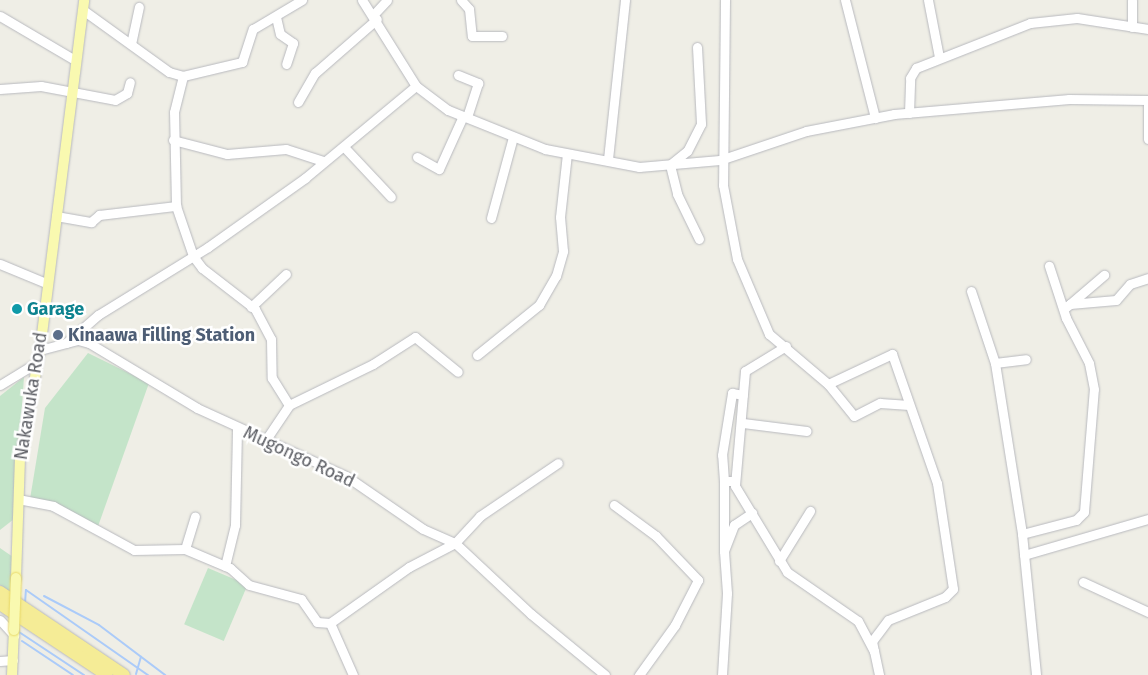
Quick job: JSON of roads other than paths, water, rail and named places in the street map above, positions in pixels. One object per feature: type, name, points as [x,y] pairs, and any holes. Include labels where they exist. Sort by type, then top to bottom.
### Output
[{"type":"highway","points":[[0,592],[124,675]]},
{"type":"highway","points":[[0,604],[107,675]]},
{"type":"main road","name":"Nakawuka Road","points":[[12,675],[18,499],[36,363],[40,350],[46,283],[70,94],[84,5]]},
{"type":"street","points":[[84,5],[131,44],[169,72],[183,76],[242,62],[253,29],[276,18],[302,0]]},
{"type":"street","points":[[362,0],[375,16],[416,86],[465,116],[514,137],[567,154],[608,159],[647,168],[692,161],[725,159],[798,133],[875,118],[909,113],[1069,99],[1148,100],[1148,140]]},
{"type":"street","points":[[298,102],[315,73],[375,16],[387,0]]},
{"type":"street","points":[[461,0],[468,8],[472,36],[502,36]]},
{"type":"street","points":[[608,159],[625,0]]},
{"type":"street","points":[[725,0],[725,159],[723,185],[737,259],[769,334],[786,346],[828,384],[854,416],[880,404],[909,405]]},
{"type":"street","points":[[844,0],[875,118]]},
{"type":"street","points":[[928,0],[939,57]]},
{"type":"street","points":[[1132,0],[1132,26]]},
{"type":"street","points":[[131,44],[139,8]]},
{"type":"street","points":[[0,16],[75,60]]},
{"type":"street","points":[[276,18],[280,34],[293,43],[286,64]]},
{"type":"street","points":[[909,113],[912,73],[939,57],[1047,20],[1077,18],[1148,29]]},
{"type":"street","points":[[670,165],[687,151],[701,124],[697,47]]},
{"type":"street","points":[[608,159],[614,148],[619,68]]},
{"type":"street","points":[[417,157],[439,169],[465,116],[478,83],[458,75]]},
{"type":"street","points":[[183,76],[173,140],[176,206],[193,256],[212,278],[251,307],[271,339],[272,378],[289,405]]},
{"type":"street","points":[[0,89],[41,86],[70,94],[118,99],[127,93],[130,82]]},
{"type":"street","points":[[66,343],[82,327],[160,272],[193,256],[324,161],[345,148],[416,86]]},
{"type":"street","points":[[492,218],[514,137]]},
{"type":"street","points":[[173,140],[227,154],[286,149],[324,161]]},
{"type":"street","points":[[345,148],[391,197]]},
{"type":"street","points":[[687,151],[692,161]]},
{"type":"street","points":[[477,355],[539,305],[556,276],[563,251],[560,217],[567,154]]},
{"type":"street","points":[[670,165],[677,194],[699,239]]},
{"type":"street","points":[[56,216],[91,222],[99,215],[176,206]]},
{"type":"street","points":[[0,264],[46,283]]},
{"type":"street","points":[[1022,534],[1076,520],[1084,512],[1094,388],[1089,363],[1049,266]]},
{"type":"street","points":[[251,307],[286,274]]},
{"type":"street","points":[[1067,306],[1104,275]]},
{"type":"street","points":[[1067,306],[1116,300],[1130,284],[1148,278]]},
{"type":"street","points":[[971,291],[995,362],[1022,534],[1036,675]]},
{"type":"street","points":[[267,438],[289,405],[373,364],[415,336],[458,372]]},
{"type":"street","name":"Mugongo Road","points":[[40,350],[66,343],[89,343],[236,427],[267,438],[346,476],[430,533],[455,543],[531,614],[605,675]]},
{"type":"street","points":[[722,675],[727,593],[723,522],[729,481],[743,423],[745,371],[786,346]]},
{"type":"street","points":[[828,384],[891,353],[937,483],[953,589],[945,597],[888,620],[872,641],[879,675]]},
{"type":"street","points":[[995,362],[1026,360]]},
{"type":"street","points":[[0,385],[36,363]]},
{"type":"street","points":[[743,395],[732,393],[722,455],[729,481],[752,513],[779,562],[796,581],[858,621],[874,651]]},
{"type":"street","points":[[743,423],[807,431]]},
{"type":"street","points":[[225,566],[235,525],[236,427]]},
{"type":"street","points":[[18,499],[52,506],[134,550],[185,549],[225,566],[249,585],[301,600],[317,622],[330,623],[409,568],[455,543],[480,516],[558,463]]},
{"type":"street","points":[[724,551],[744,501]]},
{"type":"street","points":[[614,505],[656,536],[698,580],[675,625],[639,675]]},
{"type":"street","points":[[779,562],[810,511]]},
{"type":"street","points":[[723,522],[736,522],[752,513]]},
{"type":"street","points":[[185,549],[195,516]]},
{"type":"street","points":[[1024,555],[1148,519]]},
{"type":"street","points":[[1083,582],[1148,612]]},
{"type":"street","points":[[0,620],[14,632]]},
{"type":"street","points":[[330,623],[353,675]]},
{"type":"street","points":[[0,661],[13,660]]},
{"type":"waterway","points":[[25,603],[26,590],[148,675]]},
{"type":"waterway","points":[[44,596],[99,625],[165,675]]},
{"type":"waterway","points":[[19,632],[84,675]]},
{"type":"waterway","points":[[22,641],[73,675]]},
{"type":"waterway","points":[[136,674],[141,657]]},
{"type":"place","name":"Garage","points":[[17,309]]},
{"type":"place","name":"Kinaawa Filling Station","points":[[58,335]]}]
